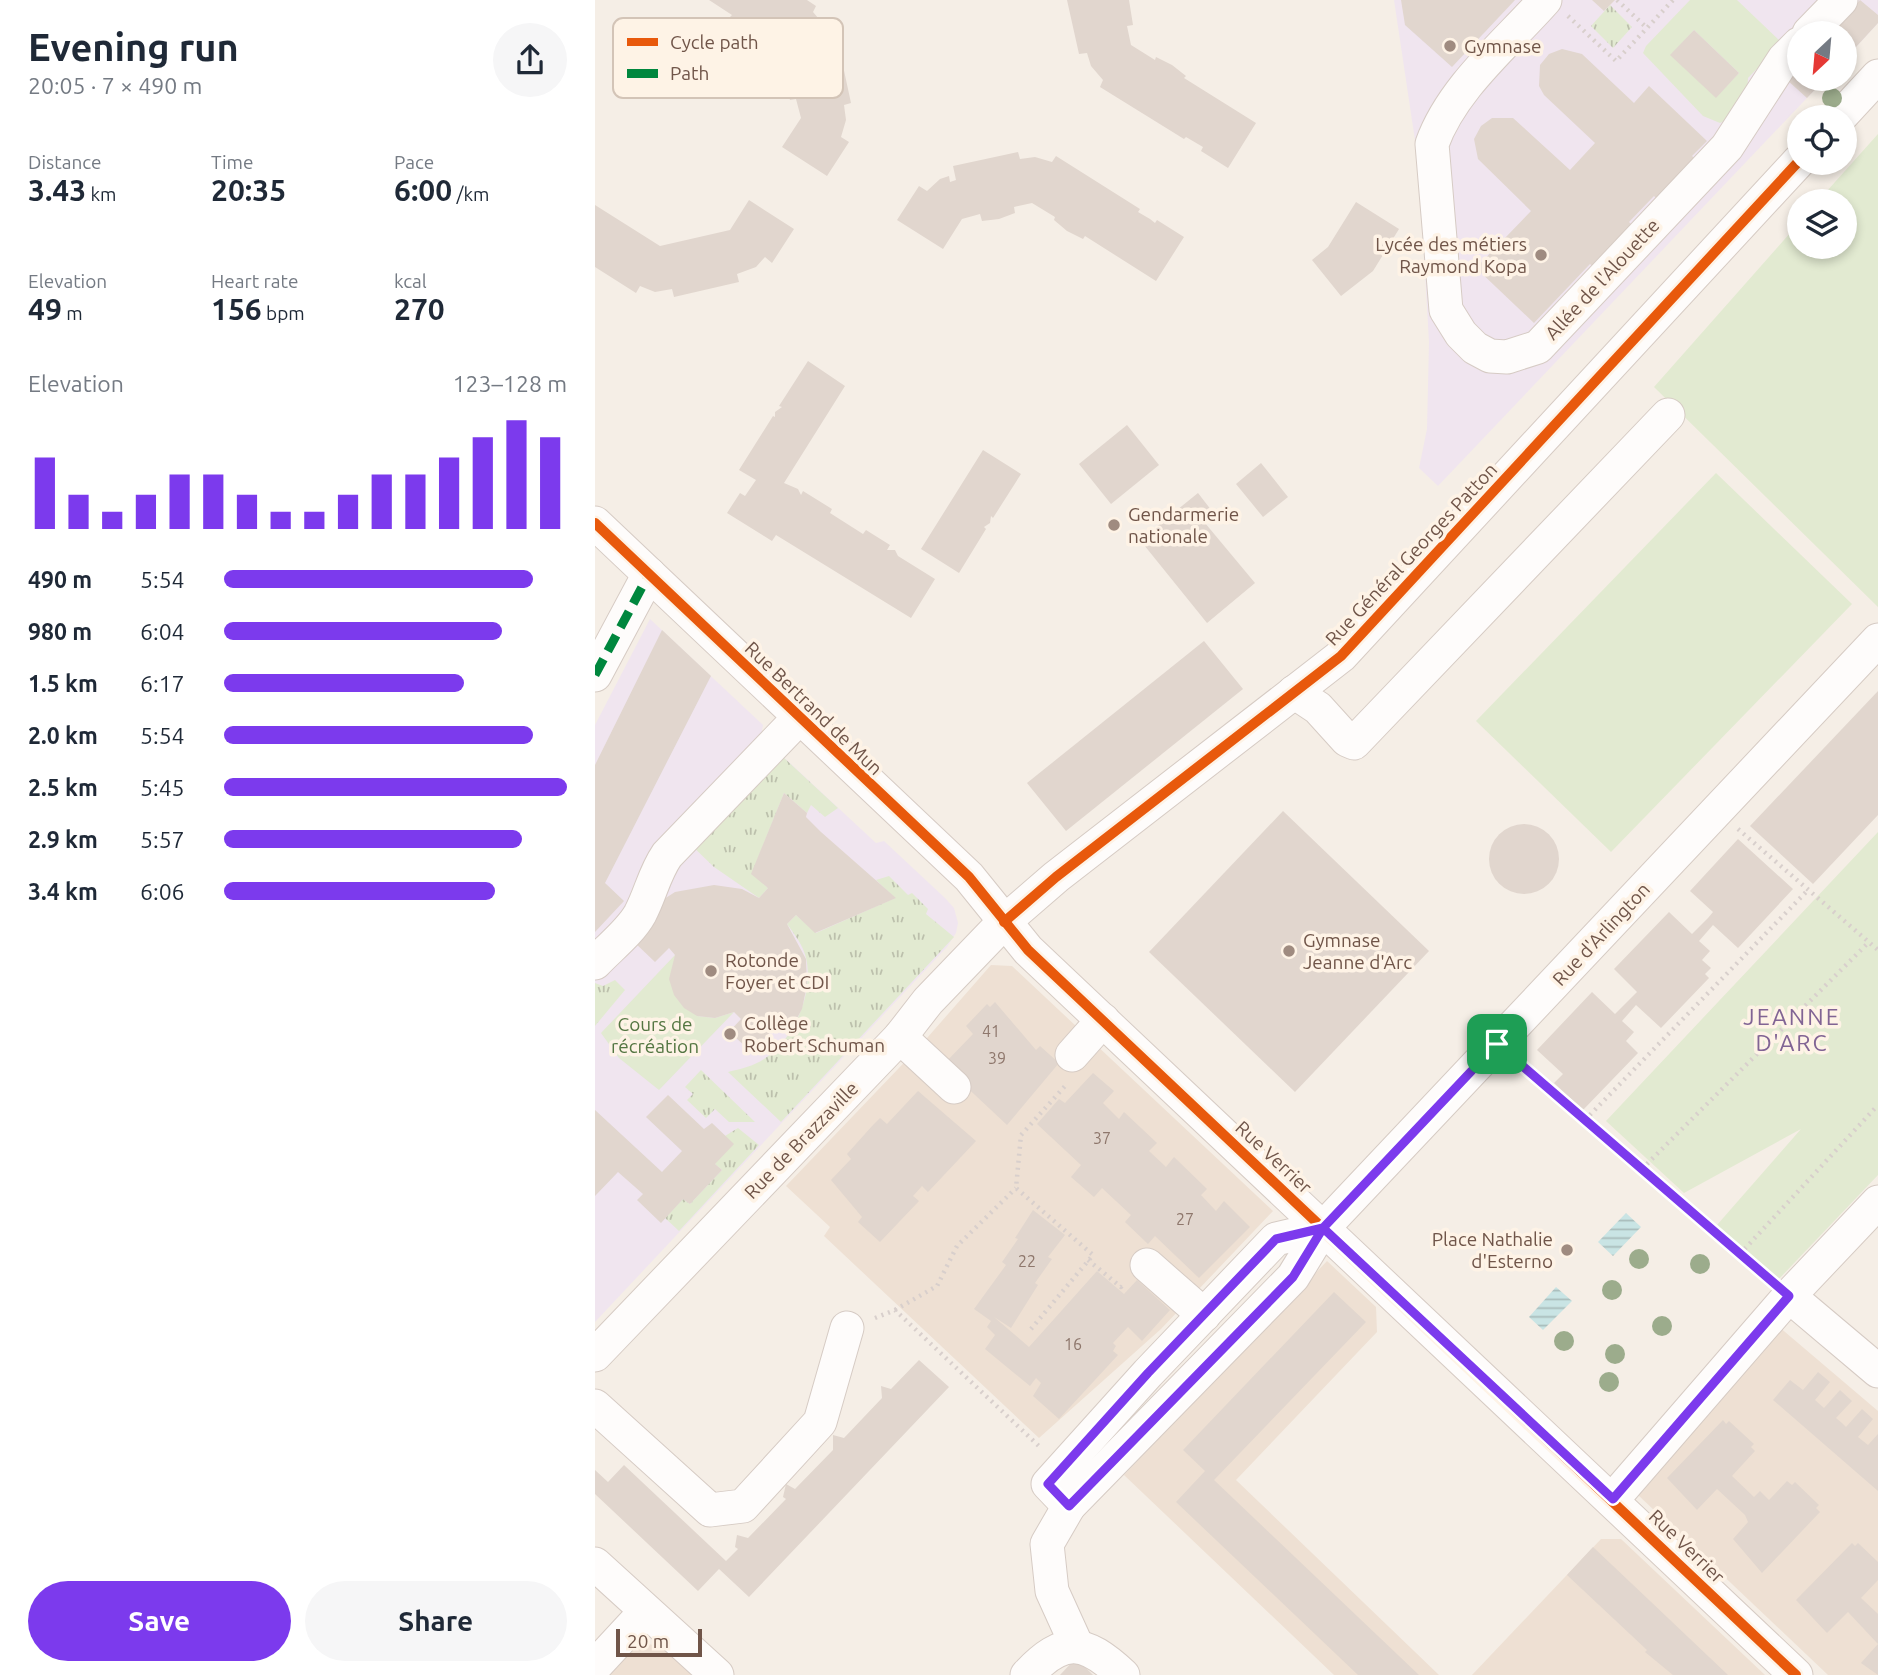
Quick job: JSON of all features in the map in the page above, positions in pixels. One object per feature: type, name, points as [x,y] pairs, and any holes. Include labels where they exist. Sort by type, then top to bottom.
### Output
[{"type":"street","points":[[1821,21],[1841,0]]},
{"type":"street","name":"Allée de l'Alouette","points":[[1553,4],[1456,99],[1440,122],[1432,144],[1446,310],[1461,334],[1475,348],[1490,356],[1507,357],[1538,347],[1727,147],[1787,56]]},
{"type":"street","points":[[1852,105],[1877,79]]},
{"type":"street","name":"Rue Général Georges Patton","points":[[1005,922],[1056,877],[1341,656],[1787,174]]},
{"type":"street","points":[[1294,692],[1318,708],[1347,740],[1354,743],[1668,415]]},
{"type":"street","name":"Rue Bertrand de Mun","points":[[598,534],[649,575],[969,877],[1005,922]]},
{"type":"street","points":[[595,675],[649,575]]},
{"type":"street","name":"Rue d'Arlington","points":[[1077,1646],[1052,1591],[1047,1544],[1069,1506],[1293,1277],[1323,1228],[1878,640]]},
{"type":"street","points":[[595,963],[638,918],[654,887],[655,872],[667,855],[799,718]]},
{"type":"street","name":"Rue Verrier","points":[[1005,922],[1027,950],[1613,1499],[1796,1675]]},
{"type":"street","name":"Rue de Brazzaville","points":[[595,1355],[900,1037],[928,1001],[1005,922]]},
{"type":"street","points":[[1072,1067],[1103,1020]]},
{"type":"street","points":[[900,1037],[954,1087]]},
{"type":"street","points":[[1613,1499],[1789,1296],[1878,1202]]},
{"type":"street","points":[[1069,1506],[1048,1484],[1062,1468],[1276,1239],[1323,1228]]},
{"type":"street","points":[[1139,1271],[1204,1315]]},
{"type":"street","points":[[1789,1296],[1878,1371]]},
{"type":"street","points":[[595,1406],[710,1510],[743,1506],[820,1422],[847,1328]]},
{"type":"street","points":[[595,1564],[717,1675]]},
{"type":"street","points":[[595,1666],[646,1612]]},
{"type":"street","points":[[1027,1675],[1048,1653],[1077,1646],[1101,1655],[1123,1675]]},
{"type":"path","points":[[1618,0],[1647,28]]},
{"type":"path","points":[[1553,4],[1616,61],[1673,0]]},
{"type":"path","points":[[1717,811],[1878,950]]},
{"type":"path","points":[[1585,1120],[1808,890]]},
{"type":"path","points":[[1642,1169],[1868,942]]},
{"type":"path","points":[[1497,1044],[1789,1296]]},
{"type":"path","points":[[847,1328],[895,1310],[937,1286],[957,1246],[1016,1188],[1021,1135],[1072,1067]]},
{"type":"path","points":[[1740,1254],[1878,1105]]},
{"type":"path","points":[[1016,1188],[1093,1255],[1031,1329]]},
{"type":"path","points":[[1088,1260],[1121,1287],[1139,1271]]},
{"type":"path","points":[[895,1310],[1062,1468]]},
{"type":"shaded area","name":"Lycée des métiers Raymond Kopa","points":[[1394,0],[1878,0],[1878,23],[1857,46],[1857,21],[1787,21],[1787,91],[1814,91],[1800,105],[1787,105],[1787,119],[1438,486],[1419,468],[1427,429],[1429,342],[1419,167]]},
{"type":"shaded area","name":"Collège Robert Schuman","points":[[650,619],[763,725],[761,736],[876,843],[884,841],[945,898],[954,908],[958,923],[956,933],[947,947],[595,1322],[595,725]]},
{"type":"shaded area","points":[[991,965],[1012,966],[1273,1211],[1161,1329],[1039,1438],[824,1236],[830,1227],[786,1186],[920,1046]]},
{"type":"shaded area","points":[[1327,1261],[1376,1307],[1377,1332],[1236,1480],[1439,1675],[1334,1675],[1124,1475]]},
{"type":"shaded area","points":[[1778,1326],[1878,1411],[1878,1675],[1828,1675],[1637,1494]]},
{"type":"shaded area","points":[[1601,1539],[1621,1539],[1765,1675],[1472,1675]]},
{"type":"shaded area","points":[[648,1644],[660,1646],[698,1675],[603,1675],[620,1657]]},
{"type":"green space","points":[[1690,0],[1737,0],[1782,43],[1748,78],[1747,95],[1729,119],[1720,123],[1703,116],[1643,53],[1646,46]],"holes":[[[1694,30],[1739,73],[1716,97],[1671,55]]]},
{"type":"green space","points":[[1610,5],[1632,27],[1613,48],[1591,26]]},
{"type":"green space","points":[[1878,134],[1878,607],[1654,387],[1787,237],[1787,259],[1857,259],[1857,189],[1829,189],[1841,175],[1857,175],[1857,157]]},
{"type":"green space","points":[[1716,473],[1852,604],[1611,852],[1476,721]]},
{"type":"green space","points":[[782,756],[838,808],[825,817],[811,805],[807,813],[784,793],[752,873],[768,888],[759,898],[714,867],[689,843]]},
{"type":"green space","points":[[1878,832],[1878,1175],[1777,1281],[1717,1225],[1801,1129],[1684,1193],[1606,1121]]},
{"type":"green space","points":[[889,876],[908,895],[912,893],[928,909],[926,914],[954,937],[781,1122],[728,1072],[756,1064],[775,1051],[793,1028],[799,1014],[808,972],[801,944],[787,924],[796,915],[816,933],[895,898],[876,880]]},
{"type":"green space","name":"Cours de récréation","points":[[675,955],[697,1016],[715,1018],[734,1012],[659,1090],[619,1058],[601,1033]]},
{"type":"green space","points":[[615,980],[625,990],[595,1026],[595,983],[603,986]]},
{"type":"green space","points":[[701,1070],[755,1122],[729,1122],[715,1109],[706,1118],[687,1100],[693,1094],[685,1087]]},
{"type":"green space","points":[[738,1128],[759,1145],[679,1231],[665,1218],[683,1199],[690,1204],[722,1170],[715,1164],[725,1136]]},
{"type":"water","points":[[1626,1213],[1641,1227],[1613,1256],[1598,1242]]},
{"type":"water","points":[[1556,1287],[1572,1301],[1543,1330],[1529,1317]]},
{"type":"building","points":[[709,0],[807,0],[816,6],[813,12],[818,18],[731,18],[732,15]]},
{"type":"building","points":[[1067,0],[1129,0],[1133,25],[1127,26],[1131,45],[1155,60],[1156,57],[1172,65],[1186,76],[1184,78],[1256,123],[1228,168],[1201,151],[1203,147],[1186,137],[1184,139],[1100,87],[1103,80],[1091,66],[1087,53],[1079,54]]},
{"type":"building","name":"Gymnase","points":[[1401,0],[1515,0],[1452,67],[1405,25]]},
{"type":"building","points":[[1592,0],[1615,0],[1604,11]]},
{"type":"building","points":[[1860,0],[1878,15],[1878,23],[1857,46],[1857,21],[1840,21]]},
{"type":"building","points":[[1694,30],[1739,73],[1716,98],[1670,55]]},
{"type":"building","points":[[1562,49],[1582,54],[1634,103],[1649,86],[1707,141],[1692,156],[1700,163],[1662,204],[1654,196],[1629,222],[1637,230],[1598,271],[1590,264],[1534,323],[1476,268],[1531,211],[1478,159],[1474,139],[1481,126],[1492,118],[1513,118],[1570,170],[1595,143],[1544,95],[1539,86],[1540,65],[1549,54]]},
{"type":"building","points":[[843,66],[851,103],[844,105],[846,120],[841,137],[849,142],[827,176],[782,147],[801,118],[796,99],[789,98],[843,98]]},
{"type":"building","points":[[1799,91],[1814,91],[1807,98]]},
{"type":"building","points":[[1018,152],[1020,159],[1035,157],[1052,162],[1056,156],[1140,209],[1138,212],[1155,223],[1157,220],[1184,237],[1156,281],[1085,236],[1083,239],[1067,231],[1054,220],[1055,217],[1032,203],[1014,207],[1015,213],[999,219],[982,221],[980,214],[962,219],[943,249],[897,220],[919,186],[927,191],[940,179],[949,176],[950,182],[956,180],[953,166]]},
{"type":"building","points":[[749,200],[794,229],[772,263],[765,257],[756,267],[737,274],[739,282],[674,297],[672,289],[655,292],[640,286],[636,293],[595,267],[595,205],[660,246],[730,230]]},
{"type":"building","points":[[1356,202],[1399,229],[1373,271],[1341,296],[1312,260],[1328,247]]},
{"type":"building","points":[[808,361],[845,386],[784,483],[798,489],[801,495],[803,491],[832,509],[830,513],[863,534],[866,530],[890,545],[887,550],[895,550],[898,556],[935,579],[911,618],[776,535],[772,541],[727,513],[740,493],[745,496],[756,480],[739,470],[773,416],[775,417],[775,412],[782,407],[779,406]]},
{"type":"building","points":[[1127,425],[1159,465],[1111,504],[1079,464]]},
{"type":"building","points":[[983,450],[1021,474],[993,518],[991,516],[990,523],[984,527],[986,529],[959,573],[921,549]]},
{"type":"building","points":[[1261,463],[1288,497],[1263,517],[1236,484]]},
{"type":"building","points":[[1198,493],[1215,515],[1205,523],[1255,583],[1207,623],[1140,540]]},
{"type":"building","points":[[662,630],[711,676],[605,883],[624,901],[595,932],[595,765]]},
{"type":"building","points":[[1204,641],[1243,689],[1066,831],[1027,783]]},
{"type":"building","points":[[1878,691],[1878,815],[1813,884],[1750,826]]},
{"type":"building","points":[[784,793],[807,813],[806,817],[821,832],[896,898],[815,933],[796,915],[787,924],[806,959],[807,985],[802,1009],[788,1035],[777,1025],[752,1052],[729,1032],[741,1019],[734,1012],[715,1018],[697,1016],[684,1008],[674,995],[669,979],[675,955],[669,948],[655,962],[633,941],[661,901],[675,892],[714,885],[742,889],[759,898],[768,888],[751,874]]},
{"type":"building","name":"Gymnase Jeanne d'Arc","points":[[1283,811],[1429,951],[1295,1092],[1149,952]]},
{"type":"building","points":[[1531,824],[1544,830],[1553,839],[1557,845],[1557,873],[1549,884],[1538,892],[1517,894],[1499,884],[1491,873],[1489,852],[1499,834],[1510,826]]},
{"type":"building","points":[[1738,839],[1793,889],[1738,948],[1713,925],[1699,941],[1710,951],[1702,960],[1711,968],[1705,974],[1709,978],[1661,1028],[1636,1005],[1622,1021],[1634,1032],[1626,1041],[1638,1053],[1583,1110],[1554,1083],[1563,1074],[1537,1050],[1592,992],[1615,1014],[1637,992],[1614,969],[1669,912],[1692,934],[1708,918],[1713,912],[1690,891]]},
{"type":"building","points":[[995,1002],[1036,1050],[1040,1046],[1059,1063],[1007,1125],[943,1065],[973,1034],[966,1026],[987,1004],[990,1007]]},
{"type":"building","points":[[1093,1073],[1114,1091],[1103,1103],[1119,1119],[1124,1112],[1157,1143],[1149,1151],[1166,1167],[1174,1157],[1207,1189],[1201,1195],[1216,1211],[1224,1201],[1250,1227],[1199,1278],[1155,1236],[1148,1244],[1125,1222],[1131,1215],[1102,1188],[1094,1197],[1071,1177],[1081,1165],[1037,1124],[1059,1099],[1065,1103]]},
{"type":"building","points":[[1540,1074],[1553,1084],[1550,1087],[1537,1077]]},
{"type":"building","points":[[918,1091],[976,1141],[928,1192],[922,1186],[913,1196],[919,1201],[880,1242],[858,1222],[862,1217],[831,1180],[851,1159],[847,1154],[873,1125],[880,1118],[887,1124]]},
{"type":"building","points":[[668,1095],[704,1129],[712,1123],[734,1144],[715,1164],[722,1170],[690,1204],[683,1199],[661,1223],[637,1200],[643,1194],[618,1172],[595,1196],[595,1110],[662,1172],[682,1151],[646,1117]]},
{"type":"building","points":[[1033,1210],[1065,1235],[1048,1257],[1052,1259],[1035,1283],[1038,1285],[1011,1328],[994,1317],[1029,1347],[1097,1271],[1124,1294],[1137,1280],[1170,1310],[1142,1341],[1128,1327],[1113,1343],[1116,1346],[1113,1351],[1118,1355],[1059,1419],[1033,1396],[1041,1383],[1036,1378],[1030,1386],[985,1349],[995,1335],[987,1327],[991,1321],[974,1309],[1006,1265],[1002,1262]]},
{"type":"building","points":[[1334,1292],[1366,1322],[1214,1480],[1419,1675],[1358,1675],[1176,1502],[1205,1471],[1183,1450]]},
{"type":"building","points":[[919,1360],[949,1387],[749,1597],[719,1569],[698,1591],[595,1494],[595,1470],[608,1482],[624,1465],[726,1561],[738,1549],[735,1547],[737,1535],[748,1538],[786,1499],[783,1497],[786,1484],[795,1489],[833,1450],[833,1435],[844,1438],[882,1398],[881,1386],[891,1389]]},
{"type":"building","points":[[1818,1372],[1830,1382],[1815,1400],[1824,1408],[1840,1390],[1852,1401],[1836,1418],[1846,1427],[1862,1409],[1873,1419],[1858,1437],[1868,1445],[1878,1434],[1878,1491],[1773,1400],[1790,1380],[1803,1390]]},
{"type":"building","points":[[1723,1420],[1726,1424],[1729,1421],[1754,1444],[1751,1447],[1755,1451],[1732,1476],[1754,1497],[1760,1491],[1769,1500],[1787,1481],[1792,1485],[1795,1482],[1819,1505],[1816,1508],[1820,1512],[1762,1573],[1733,1539],[1748,1522],[1745,1515],[1717,1489],[1697,1510],[1667,1478]]},
{"type":"building","points":[[1852,1543],[1855,1546],[1858,1543],[1878,1562],[1878,1580],[1861,1598],[1878,1614],[1878,1644],[1848,1612],[1827,1633],[1796,1600]]},
{"type":"building","points":[[1593,1547],[1728,1675],[1673,1675],[1645,1652],[1647,1650],[1567,1575]]},
{"type":"building","points":[[1878,1644],[1878,1675],[1861,1663]]},
{"type":"building","points":[[1076,1658],[1093,1675],[1060,1675]]},
{"type":"marked path","points":[[595,675],[649,574]]},
{"type":"cycle path","points":[[1004,922],[1056,877],[1341,656],[1787,174]]},
{"type":"cycle path","points":[[595,523],[969,877],[1028,950],[1796,1675]]},
{"type":"place","name":"Gymnase","points":[[1450,46]]},
{"type":"place","name":"Lycée des métiers Raymond Kopa","points":[[1541,255]]},
{"type":"place","name":"Gendarmerie nationale","points":[[1114,525]]},
{"type":"place","name":"Gymnase Jeanne d'Arc","points":[[1289,951]]},
{"type":"place","name":"Rotonde Foyer et CDI","points":[[711,971]]},
{"type":"place","name":"Collège Robert Schuman","points":[[730,1034]]},
{"type":"place","name":"Place Nathalie d'Esterno","points":[[1567,1250]]},
{"type":"district","name":"JEANNE D'ARC","points":[[1792,1030]]},
{"type":"route","points":[[1497,1044],[1323,1228],[1276,1239],[1148,1373],[1048,1484],[1069,1506],[1293,1277],[1323,1228],[1613,1499],[1789,1296],[1497,1044]]}]
